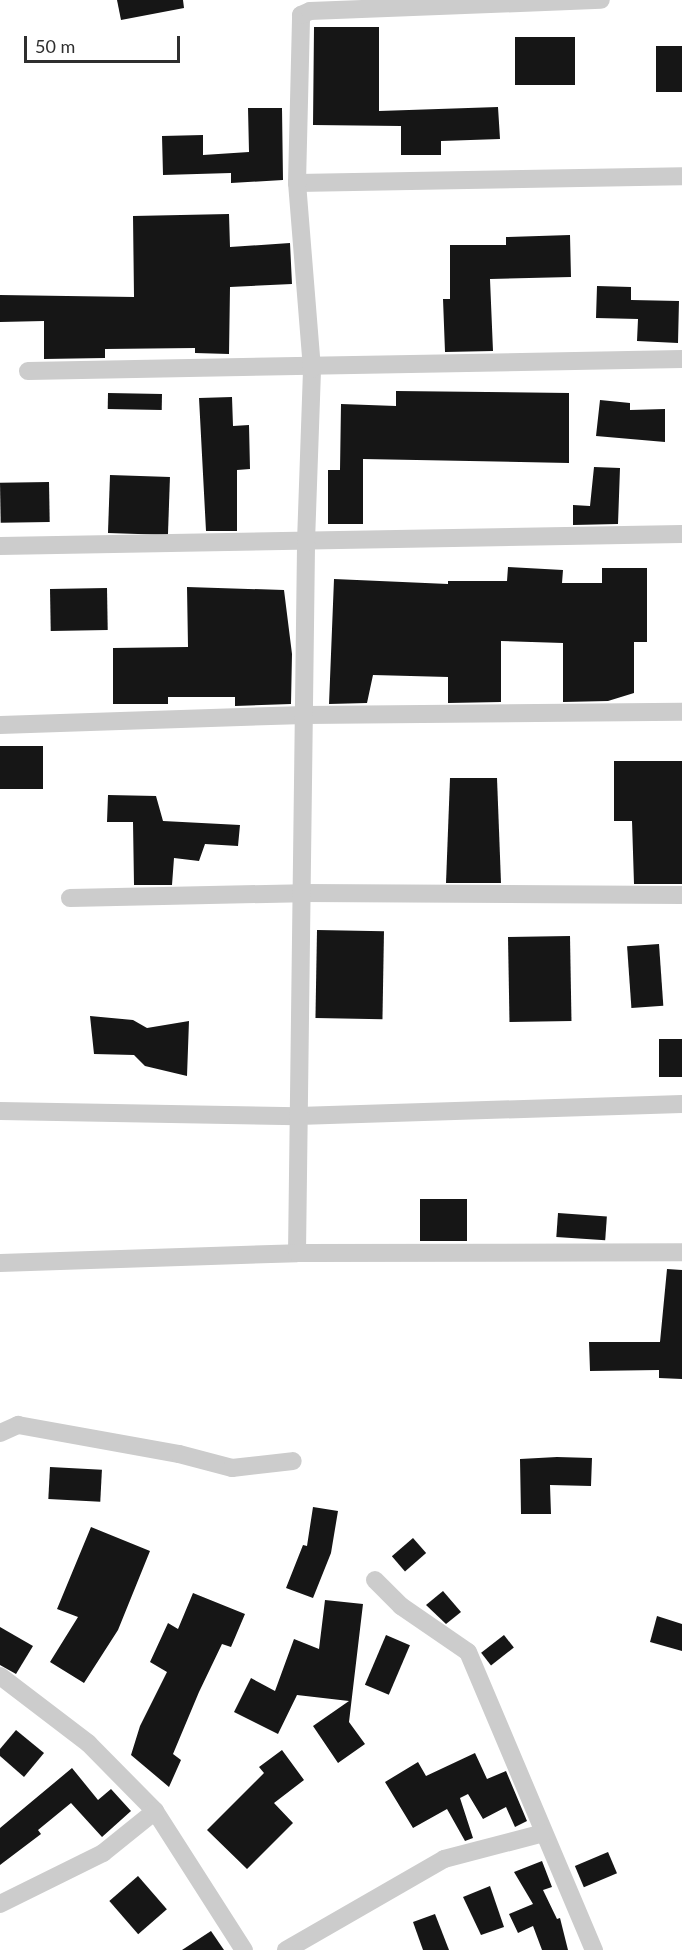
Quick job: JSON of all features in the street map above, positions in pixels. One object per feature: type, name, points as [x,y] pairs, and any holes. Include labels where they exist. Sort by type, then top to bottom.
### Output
[{"type":"street","points":[[297,1253],[306,542],[312,369],[297,183],[301,15],[334,0]]},
{"type":"street","points":[[310,11],[601,0]]},
{"type":"street","points":[[297,183],[682,176]]},
{"type":"street","points":[[28,371],[312,369],[682,359]]},
{"type":"street","points":[[0,546],[682,534]]},
{"type":"street","points":[[0,725],[305,715],[682,712]]},
{"type":"street","points":[[70,898],[302,893],[682,895]]},
{"type":"street","points":[[0,1111],[298,1116],[682,1104]]},
{"type":"street","points":[[0,1263],[297,1253],[682,1252]]},
{"type":"street","points":[[0,1433],[18,1425],[60,1436],[179,1454],[232,1468],[293,1461]]},
{"type":"street","points":[[375,1580],[401,1606],[468,1652],[594,1950]]},
{"type":"street","points":[[0,1676],[88,1743],[155,1810],[244,1950]]},
{"type":"street","points":[[0,1904],[103,1853],[155,1810]]},
{"type":"street","points":[[286,1950],[444,1859],[544,1833]]},
{"type":"building","points":[[117,0],[183,0],[184,8],[121,20]]},
{"type":"building","points":[[314,27],[379,27],[379,111],[498,107],[500,139],[441,141],[441,155],[401,155],[401,126],[313,125]]},
{"type":"building","points":[[515,37],[575,37],[575,85],[515,85]]},
{"type":"building","points":[[656,46],[682,46],[682,92],[656,92]]},
{"type":"building","points":[[248,108],[282,108],[283,180],[231,183],[231,173],[163,175],[162,136],[203,135],[203,155],[249,152]]},
{"type":"building","points":[[229,214],[230,247],[290,243],[292,284],[230,287],[229,354],[195,353],[195,348],[105,349],[105,358],[44,359],[44,321],[0,322],[0,295],[134,297],[133,216]]},
{"type":"building","points":[[570,235],[571,277],[490,279],[493,351],[445,352],[443,299],[450,299],[450,245],[506,245],[506,237]]},
{"type":"building","points":[[597,286],[631,287],[631,300],[679,301],[678,343],[637,341],[638,319],[596,318]]},
{"type":"building","points":[[396,391],[569,393],[569,463],[363,459],[363,524],[328,524],[328,470],[340,470],[341,404],[396,406]]},
{"type":"building","points":[[108,393],[162,394],[162,410],[108,409]]},
{"type":"building","points":[[232,397],[233,426],[249,425],[250,469],[237,470],[237,531],[206,531],[199,398]]},
{"type":"building","points":[[600,400],[630,403],[630,410],[665,409],[665,442],[596,436]]},
{"type":"building","points":[[594,467],[620,468],[618,524],[573,525],[573,505],[590,506]]},
{"type":"building","points":[[110,475],[170,477],[168,535],[108,533]]},
{"type":"building","points":[[49,482],[50,522],[1,523],[0,483]]},
{"type":"building","points":[[508,567],[563,570],[562,583],[602,583],[602,568],[647,568],[647,642],[634,642],[634,693],[608,701],[563,702],[563,643],[501,641],[501,702],[448,703],[448,677],[373,675],[367,703],[329,704],[334,579],[448,584],[448,581],[507,581]]},
{"type":"building","points":[[187,587],[284,590],[292,654],[291,704],[235,706],[235,697],[168,697],[168,704],[113,704],[113,648],[188,647]]},
{"type":"building","points":[[107,588],[108,630],[51,631],[50,589]]},
{"type":"building","points":[[0,746],[43,746],[43,789],[0,789]]},
{"type":"building","points":[[614,761],[682,761],[682,884],[634,884],[632,821],[614,821]]},
{"type":"building","points":[[450,778],[497,778],[501,883],[446,883]]},
{"type":"building","points":[[108,795],[156,796],[163,821],[240,825],[238,846],[205,844],[199,861],[174,858],[172,885],[134,885],[133,822],[107,822]]},
{"type":"building","points":[[317,930],[384,931],[382,1019],[315,1018]]},
{"type":"building","points":[[570,936],[571,1021],[509,1022],[508,937]]},
{"type":"building","points":[[659,944],[663,1006],[631,1008],[627,946]]},
{"type":"building","points":[[90,1016],[133,1020],[147,1028],[189,1021],[187,1076],[145,1066],[134,1055],[94,1054]]},
{"type":"building","points":[[659,1039],[682,1039],[682,1077],[659,1077]]},
{"type":"building","points":[[420,1199],[467,1199],[467,1241],[420,1241]]},
{"type":"building","points":[[558,1213],[607,1216],[605,1240],[556,1237]]},
{"type":"building","points":[[667,1269],[682,1270],[682,1379],[659,1378],[659,1370],[590,1371],[589,1342],[660,1342]]},
{"type":"building","points":[[592,1458],[591,1486],[550,1485],[551,1514],[521,1514],[520,1459]]},
{"type":"building","points":[[50,1467],[102,1470],[100,1502],[48,1499]]},
{"type":"building","points":[[313,1507],[338,1511],[331,1553],[313,1598],[286,1588],[303,1545],[307,1546]]},
{"type":"building","points":[[91,1527],[150,1551],[118,1630],[84,1683],[50,1662],[78,1617],[57,1609]]},
{"type":"building","points":[[413,1538],[426,1553],[405,1571],[392,1556]]},
{"type":"building","points":[[443,1591],[461,1612],[446,1624],[426,1605]]},
{"type":"building","points":[[193,1593],[245,1614],[231,1647],[222,1644],[199,1692],[173,1754],[181,1760],[169,1787],[131,1755],[140,1726],[167,1672],[150,1662],[168,1623],[178,1629]]},
{"type":"building","points":[[325,1600],[363,1604],[349,1722],[365,1744],[338,1763],[313,1726],[349,1701],[297,1695],[278,1734],[234,1712],[251,1678],[275,1691],[294,1639],[319,1649]]},
{"type":"building","points":[[657,1616],[682,1624],[682,1651],[650,1642]]},
{"type":"building","points":[[0,1627],[33,1646],[16,1674],[0,1665]]},
{"type":"building","points":[[386,1635],[410,1645],[389,1695],[365,1685]]},
{"type":"building","points":[[504,1635],[514,1648],[491,1665],[481,1653]]},
{"type":"building","points":[[16,1730],[44,1753],[24,1777],[0,1756],[0,1749]]},
{"type":"building","points":[[282,1750],[304,1780],[274,1803],[293,1823],[247,1869],[207,1830],[264,1773],[259,1767]]},
{"type":"building","points":[[475,1753],[487,1779],[506,1771],[527,1821],[515,1827],[506,1807],[483,1819],[468,1794],[460,1798],[473,1838],[465,1841],[447,1809],[413,1828],[385,1782],[418,1762],[426,1776]]},
{"type":"building","points":[[72,1768],[98,1800],[111,1789],[131,1811],[102,1837],[71,1803],[38,1830],[41,1834],[0,1865],[0,1828]]},
{"type":"building","points":[[608,1852],[617,1873],[584,1887],[575,1866]]},
{"type":"building","points":[[542,1861],[552,1887],[543,1890],[557,1919],[560,1918],[568,1950],[542,1950],[533,1926],[518,1933],[509,1914],[533,1904],[514,1872]]},
{"type":"building","points":[[138,1876],[167,1909],[138,1934],[109,1901]]},
{"type":"building","points":[[490,1886],[504,1927],[481,1935],[463,1897]]},
{"type":"building","points":[[435,1914],[449,1950],[423,1950],[413,1922]]},
{"type":"building","points":[[211,1931],[224,1950],[182,1950]]}]
